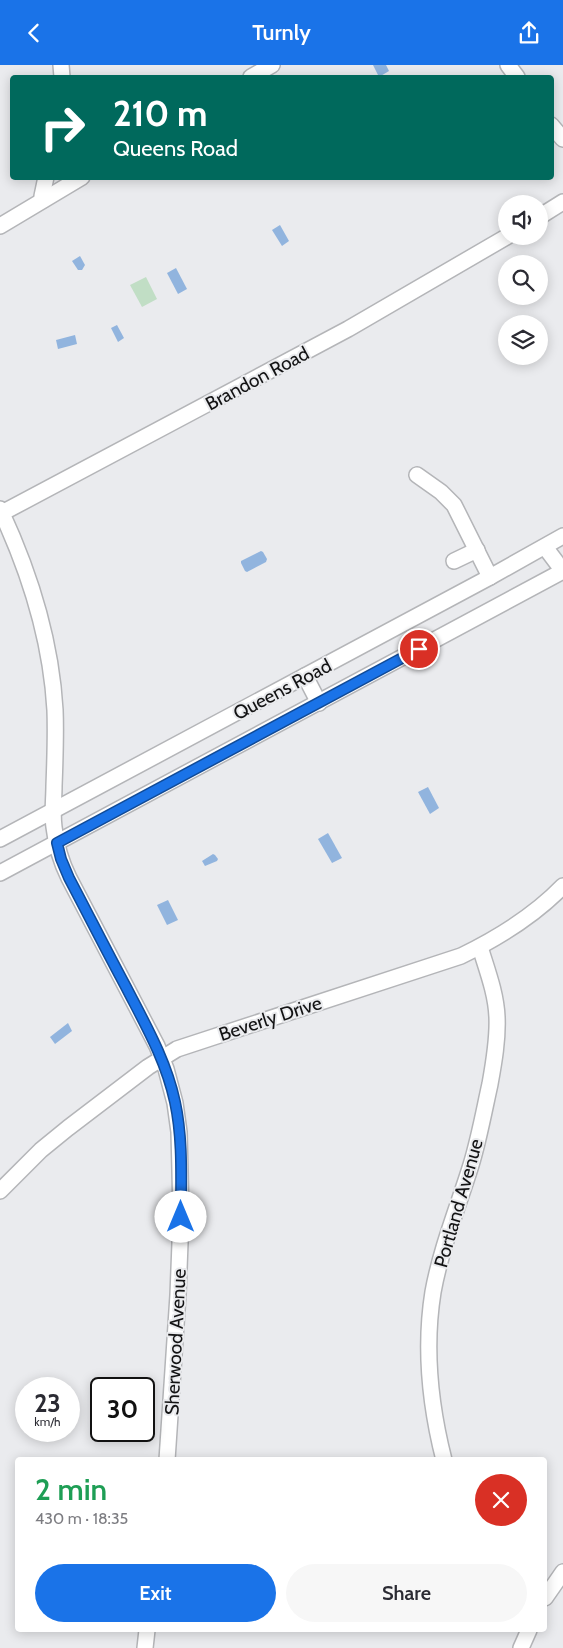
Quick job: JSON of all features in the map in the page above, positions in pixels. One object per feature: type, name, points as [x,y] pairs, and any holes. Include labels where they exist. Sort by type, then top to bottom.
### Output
[{"type":"street","points":[[254,75],[272,65]]},
{"type":"street","points":[[554,128],[563,139]]},
{"type":"street","points":[[43,200],[45,180]]},
{"type":"street","points":[[0,226],[77,180]]},
{"type":"street","points":[[548,211],[563,202]]},
{"type":"street","name":"Brandon Road","points":[[1,511],[348,329],[498,242]]},
{"type":"street","points":[[417,475],[441,492],[454,505],[490,577]]},
{"type":"street","name":"Sherwood Avenue","points":[[1,511],[32,585],[49,654],[55,716],[53,811],[54,827],[61,859],[162,1058],[177,1114],[181,1188],[178,1301],[167,1457]]},
{"type":"street","name":"Queens Road","points":[[0,839],[563,537]]},
{"type":"street","points":[[546,547],[563,571]]},
{"type":"street","points":[[454,561],[477,550]]},
{"type":"street","name":"Queens Road","points":[[0,873],[563,571]]},
{"type":"street","points":[[305,677],[318,703]]},
{"type":"street","name":"Beverly Drive","points":[[0,1191],[56,1137],[162,1058],[184,1046],[449,961],[480,947],[531,913],[563,886]]},
{"type":"street","name":"Portland Avenue","points":[[443,1457],[428,1368],[430,1321],[439,1264],[473,1158],[494,1055],[497,1018],[496,1005],[490,975],[480,947]]},
{"type":"street","points":[[547,1596],[563,1572]]},
{"type":"street","points":[[145,1648],[147,1632]]},
{"type":"street","points":[[521,1648],[528,1632]]},
{"type":"green space","points":[[146,277],[157,299],[142,307],[130,285]]},
{"type":"water","points":[[373,65],[386,65],[389,71],[378,75]]},
{"type":"water","points":[[280,225],[289,241],[282,246],[272,230]]},
{"type":"water","points":[[80,256],[85,265],[82,270],[78,270],[72,261]]},
{"type":"water","points":[[176,268],[187,289],[178,294],[167,273]]},
{"type":"water","points":[[117,325],[124,338],[118,342],[111,328]]},
{"type":"water","points":[[75,335],[77,344],[58,349],[56,340]]},
{"type":"water","points":[[261,551],[267,559],[266,562],[247,572],[245,571],[241,561]]},
{"type":"water","points":[[428,787],[439,808],[430,814],[418,792]]},
{"type":"water","points":[[328,833],[342,858],[332,863],[318,839]]},
{"type":"water","points":[[213,854],[218,859],[217,861],[205,866],[202,861]]},
{"type":"water","points":[[168,900],[178,920],[167,925],[157,905]]},
{"type":"water","points":[[68,1023],[72,1031],[55,1044],[50,1037]]},
{"type":"route","points":[[181,1217],[179,1132],[176,1103],[166,1069],[153,1039],[69,878],[57,843],[419,649]]}]
